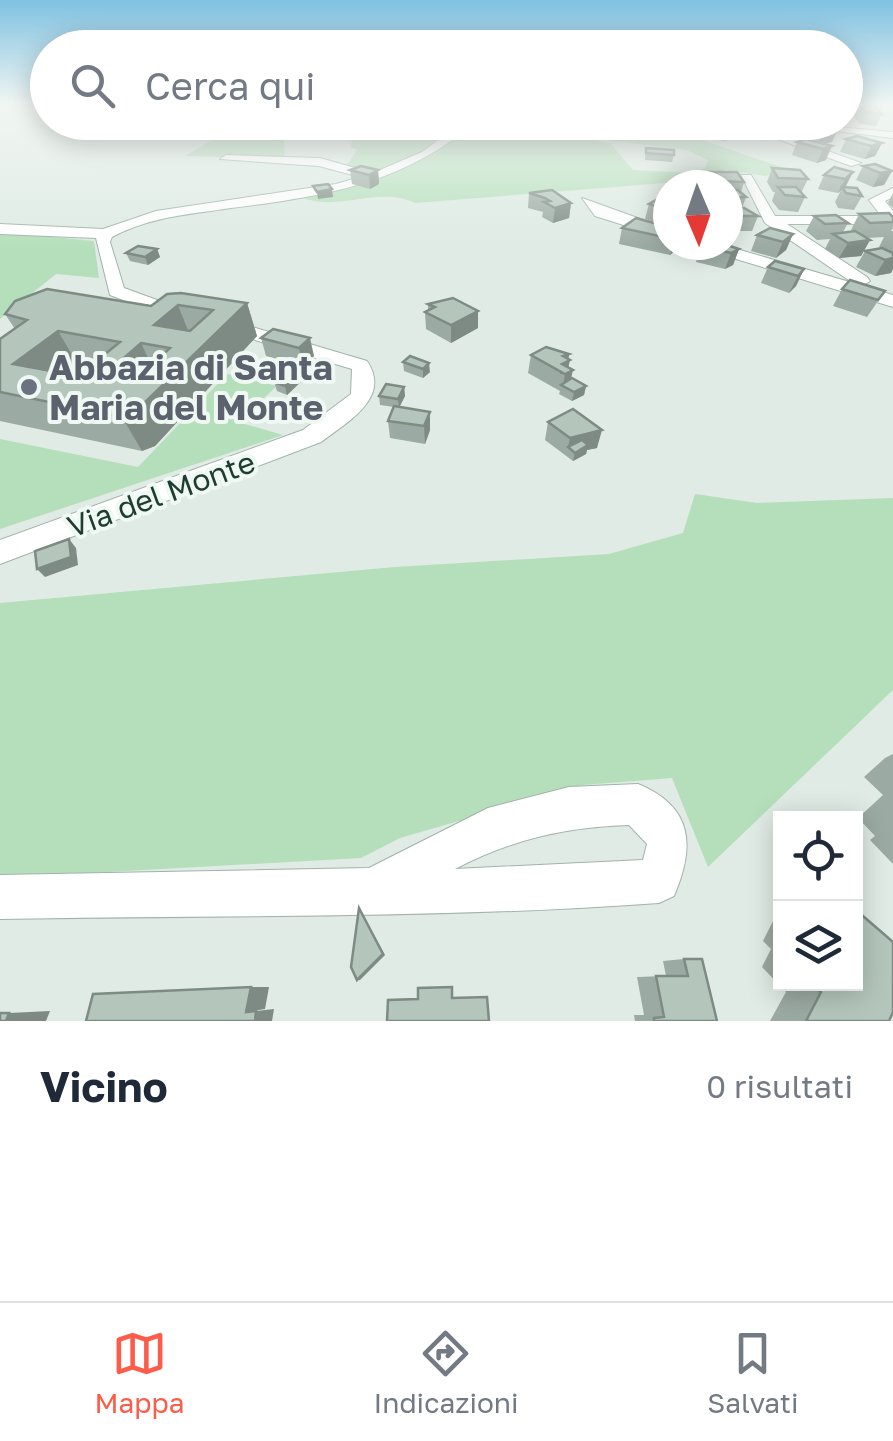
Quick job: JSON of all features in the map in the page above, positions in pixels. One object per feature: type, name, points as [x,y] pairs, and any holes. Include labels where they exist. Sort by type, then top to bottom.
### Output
[{"type":"street","points":[[0,228],[106,234],[146,219],[371,176],[423,153]]},
{"type":"street","points":[[827,153],[855,162]]},
{"type":"street","points":[[226,159],[320,162],[371,176]]},
{"type":"street","points":[[746,178],[770,220],[806,248],[893,300]]},
{"type":"street","points":[[893,192],[876,200],[893,220]]},
{"type":"street","points":[[586,202],[600,213],[653,229]]},
{"type":"street","points":[[770,220],[893,220]]},
{"type":"street","name":"Via del Monte","points":[[0,552],[312,436],[354,406],[366,383],[366,374],[352,362],[156,309],[116,291],[102,242],[106,234]]},
{"type":"street","points":[[743,256],[893,300]]},
{"type":"street","points":[[0,898],[372,890],[506,892],[659,881],[670,838],[638,804],[568,808],[488,829],[372,890]]},
{"type":"green space","points":[[191,153],[285,153],[285,159],[185,156]]},
{"type":"green space","points":[[355,153],[419,153],[373,173],[346,166]]},
{"type":"green space","points":[[433,153],[618,153],[633,170],[653,171],[653,184],[415,203],[386,197],[327,202],[299,196],[402,169]]},
{"type":"green space","points":[[692,153],[739,153],[784,168],[766,176],[743,170],[699,170],[708,160]]},
{"type":"green space","points":[[0,232],[94,241],[99,278],[56,274],[0,319]]},
{"type":"green space","points":[[227,374],[277,386],[238,422],[283,435],[0,529],[0,439],[138,467]]},
{"type":"green space","points":[[695,494],[757,503],[893,498],[893,690],[708,867],[672,778],[583,785],[400,838],[361,858],[0,878],[0,603],[395,567],[609,554],[683,533]]},
{"type":"building","points":[[875,164],[892,171],[880,173],[863,166]]},
{"type":"building","points":[[361,166],[378,170],[369,175],[350,170]]},
{"type":"building","points":[[834,167],[853,172],[845,179],[824,175]]},
{"type":"building","points":[[772,168],[800,170],[808,179],[778,178]]},
{"type":"building","points":[[328,184],[332,189],[317,192],[313,186]]},
{"type":"building","points":[[778,187],[796,187],[805,197],[785,195]]},
{"type":"building","points":[[842,187],[857,188],[862,196],[846,193]]},
{"type":"building","points":[[552,190],[571,203],[555,208],[544,202],[550,201],[545,198],[529,193]]},
{"type":"building","points":[[743,208],[744,208],[758,216],[743,216]]},
{"type":"building","points":[[889,213],[893,222],[870,223],[859,214]]},
{"type":"building","points":[[836,215],[848,223],[825,224],[814,216]]},
{"type":"building","points":[[636,218],[653,223],[653,235],[622,228]]},
{"type":"building","points":[[770,228],[793,234],[783,242],[757,235]]},
{"type":"building","points":[[855,231],[870,240],[848,243],[833,234]]},
{"type":"building","points":[[138,246],[157,249],[145,257],[126,253]]},
{"type":"building","points":[[882,248],[893,253],[893,258],[885,260],[865,251]]},
{"type":"building","points":[[775,261],[804,269],[798,276],[768,267]]},
{"type":"building","points":[[850,280],[885,291],[878,300],[842,289]]},
{"type":"building","points":[[47,289],[151,306],[167,294],[181,293],[247,303],[136,411],[122,417],[0,392],[0,339],[27,320],[5,314],[15,301]],"holes":[[[178,305],[213,310],[190,331],[154,325]],[[58,331],[120,342],[78,376],[13,364]],[[141,343],[170,348],[155,362],[125,357]]]},
{"type":"building","points":[[453,298],[478,311],[451,325],[425,312],[435,307],[428,304]]},
{"type":"building","points":[[273,329],[310,338],[299,348],[261,338]]},
{"type":"building","points":[[546,347],[569,354],[563,356],[570,360],[562,364],[573,370],[565,374],[531,355]]},
{"type":"building","points":[[410,356],[429,363],[423,369],[403,362]]},
{"type":"building","points":[[295,363],[306,366],[285,386],[274,382]]},
{"type":"building","points":[[572,378],[586,386],[574,392],[561,385]]},
{"type":"building","points":[[386,384],[404,387],[398,399],[379,396]]},
{"type":"building","points":[[251,401],[259,404],[251,411],[243,408]]},
{"type":"building","points":[[394,406],[430,412],[424,426],[388,421]]},
{"type":"building","points":[[573,409],[602,430],[570,438],[548,422]]},
{"type":"building","points":[[582,440],[588,445],[575,453],[568,447]]},
{"type":"building","points":[[69,539],[71,557],[37,569],[35,551]]},
{"type":"building","points":[[359,908],[383,954],[357,980],[351,967]]},
{"type":"building","points":[[863,916],[893,942],[893,1012],[889,1021],[806,1021],[821,992],[863,991]]},
{"type":"building","points":[[684,959],[702,959],[717,1021],[654,1021],[664,1017],[656,976],[688,976]]},
{"type":"building","points":[[251,987],[246,1012],[256,1011],[255,1021],[86,1021],[93,994]]},
{"type":"building","points":[[452,987],[452,998],[487,997],[489,1021],[387,1021],[388,1000],[418,999],[418,988]]},
{"type":"place","name":"Abbazia di Santa Maria del Monte","points":[[29,387]]}]
